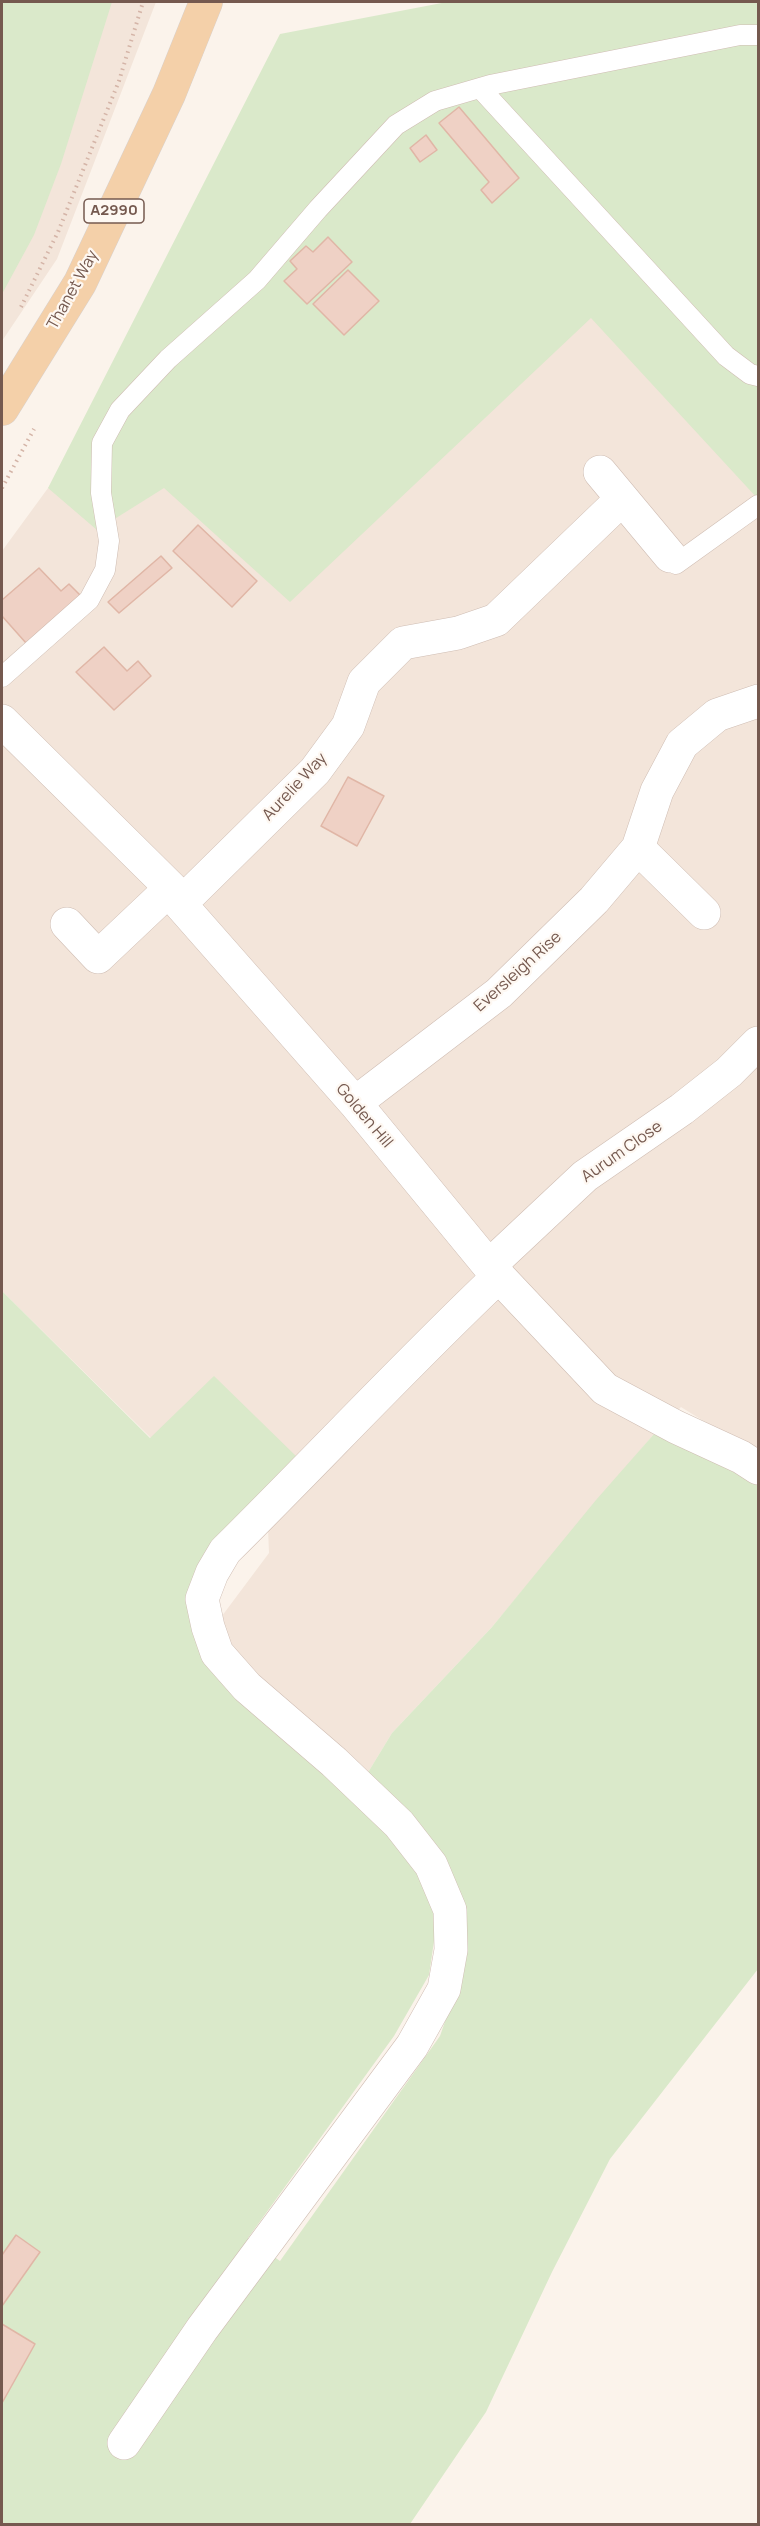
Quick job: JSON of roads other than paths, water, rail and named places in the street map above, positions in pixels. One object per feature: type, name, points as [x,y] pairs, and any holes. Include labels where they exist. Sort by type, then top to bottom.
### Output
[{"type":"main road","name":"Thanet Way","points":[[2,409],[80,283],[169,94],[207,2]]},
{"type":"street","points":[[600,472],[670,556]]},
{"type":"street","name":"Aurelie Way","points":[[68,924],[98,957],[176,896],[315,771],[348,726],[364,682],[404,643],[458,633],[496,620],[621,500]]},
{"type":"street","name":"Eversleigh Rise","points":[[355,1103],[499,993],[594,900],[638,848],[657,791],[682,744],[717,715],[759,701]]},
{"type":"street","name":"Golden Hill","points":[[2,721],[176,896],[355,1103],[494,1271],[605,1389],[759,1468]]},
{"type":"street","points":[[638,848],[704,913]]},
{"type":"street","name":"Aurum Close","points":[[123,2443],[202,2329],[412,2046],[444,1989],[451,1950],[450,1910],[431,1865],[399,1824],[334,1762],[247,1687],[225,1662],[214,1644],[202,1599],[212,1574],[225,1551],[344,1433],[585,1176],[682,1109],[729,1072],[759,1043]]},
{"type":"lane","points":[[2,677],[89,600],[105,570],[109,541],[101,493],[102,443],[120,410],[168,359],[257,280],[318,208],[396,124],[435,101],[480,88],[740,35],[759,35]]},
{"type":"lane","points":[[480,88],[726,356],[750,374],[759,376]]},
{"type":"lane","points":[[670,556],[676,564],[759,505]]}]
